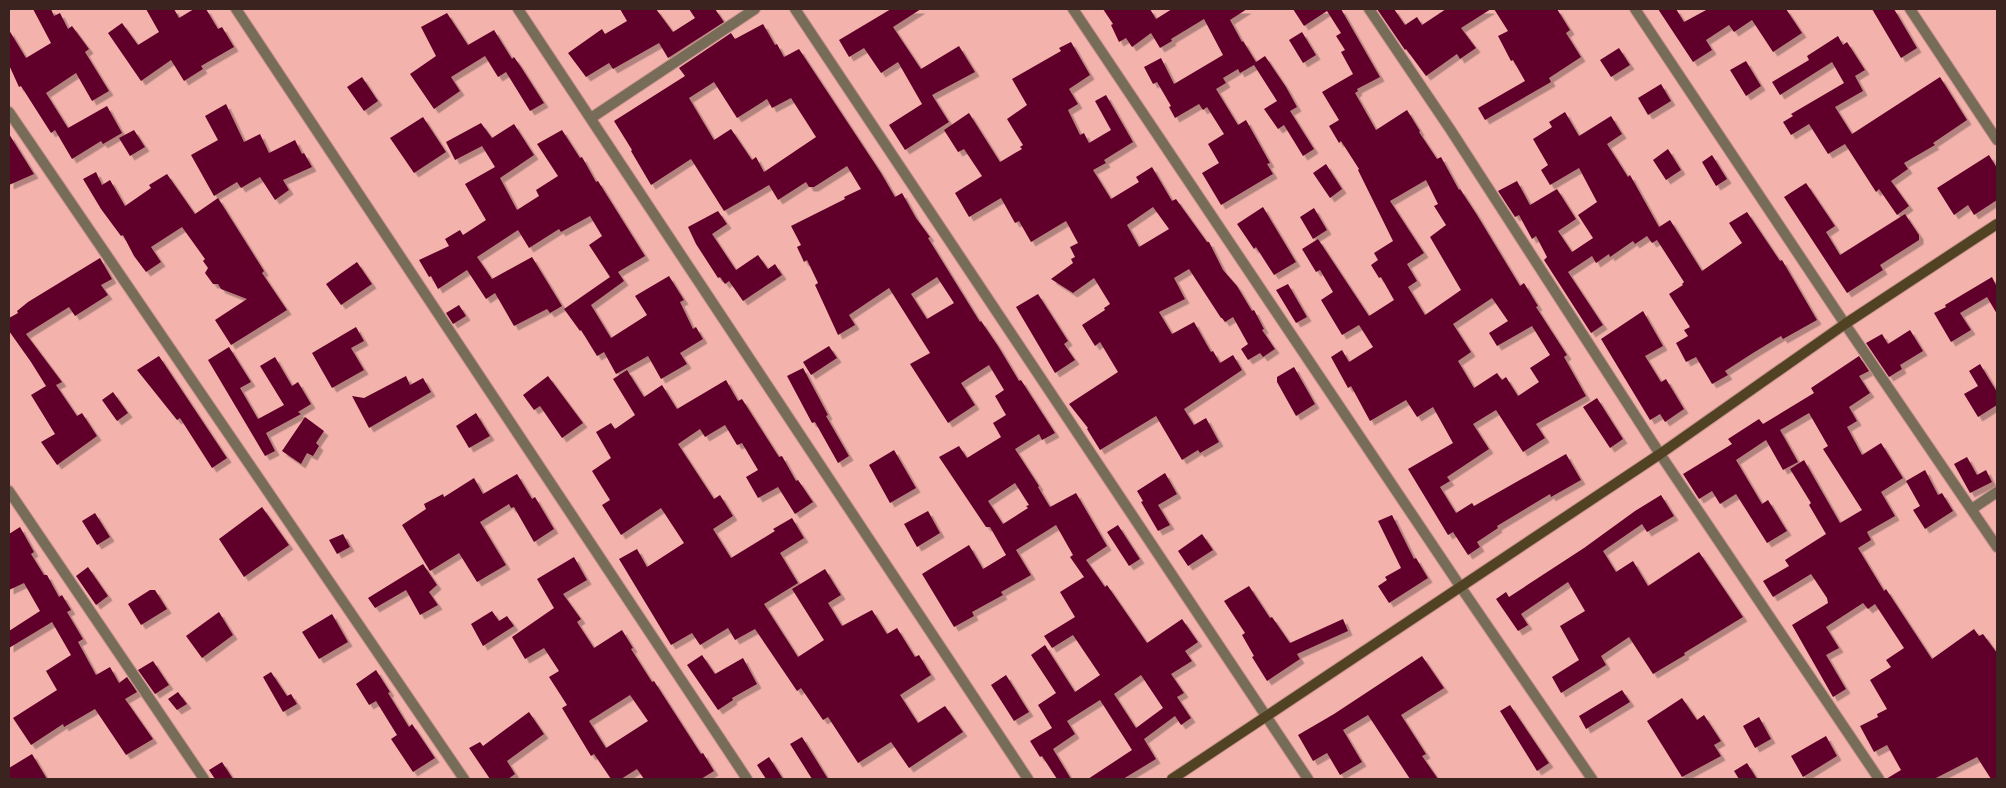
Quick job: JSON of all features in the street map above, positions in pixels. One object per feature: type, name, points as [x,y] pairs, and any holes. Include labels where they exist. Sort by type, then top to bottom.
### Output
[{"type":"main road","points":[[1172,779],[1660,454],[1846,324],[1997,224]]},
{"type":"street","points":[[236,9],[747,779]]},
{"type":"street","points":[[518,9],[592,118],[1028,779]]},
{"type":"street","points":[[592,118],[755,9]]},
{"type":"street","points":[[795,9],[1265,718],[1308,779]]},
{"type":"street","points":[[1073,9],[1460,586],[1592,779]]},
{"type":"street","points":[[1369,9],[1455,137],[1660,454],[1879,779]]},
{"type":"street","points":[[1635,9],[1997,547]]},
{"type":"street","points":[[1910,9],[1997,140]]},
{"type":"street","points":[[9,112],[464,779]]},
{"type":"street","points":[[9,491],[204,779]]},
{"type":"street","points":[[1972,509],[1997,492]]},
{"type":"building","points":[[33,9],[51,9],[54,16],[60,13],[68,29],[72,26],[89,49],[85,52],[109,91],[92,101],[76,73],[46,93],[68,128],[107,106],[122,133],[103,144],[101,141],[72,159],[55,130],[51,133],[21,86],[19,87],[9,65],[9,30],[26,58],[51,43]]},
{"type":"building","points":[[146,9],[174,9],[179,18],[194,9],[206,9],[218,29],[222,27],[234,47],[201,66],[203,69],[184,81],[171,60],[141,81],[108,33],[122,23],[138,45],[159,32]]},
{"type":"building","points":[[620,9],[656,9],[673,32],[695,18],[689,9],[715,9],[724,22],[668,58],[659,43],[613,69],[609,63],[586,77],[568,53],[602,29],[605,34],[627,21]]},
{"type":"building","points":[[891,9],[921,9],[893,27],[921,69],[959,46],[975,72],[932,95],[949,122],[905,150],[889,125],[922,104],[898,62],[881,73],[864,48],[849,57],[839,40]]},
{"type":"building","points":[[1103,9],[1150,9],[1156,19],[1172,9],[1247,9],[1230,20],[1256,62],[1265,56],[1286,87],[1297,107],[1290,111],[1314,149],[1303,156],[1284,125],[1278,129],[1264,109],[1277,101],[1254,65],[1240,73],[1238,69],[1223,78],[1226,83],[1216,89],[1238,125],[1246,120],[1270,163],[1267,164],[1273,174],[1221,205],[1202,173],[1219,163],[1208,144],[1224,134],[1207,107],[1203,110],[1199,104],[1175,118],[1169,107],[1171,106],[1157,82],[1153,84],[1144,67],[1161,58],[1174,84],[1223,55],[1204,19],[1160,48],[1151,33],[1132,47],[1126,38],[1119,42],[1111,25],[1113,24]]},
{"type":"building","points":[[1293,9],[1341,9],[1380,77],[1357,89],[1358,91],[1355,93],[1376,130],[1407,110],[1437,159],[1441,157],[1459,190],[1477,215],[1520,286],[1524,283],[1538,306],[1536,307],[1567,355],[1564,357],[1586,396],[1536,424],[1545,438],[1523,452],[1496,410],[1473,424],[1489,449],[1447,477],[1450,481],[1440,487],[1456,513],[1472,503],[1474,506],[1566,454],[1581,480],[1551,497],[1550,494],[1497,526],[1498,528],[1477,542],[1480,547],[1468,555],[1453,532],[1448,535],[1408,469],[1453,443],[1433,407],[1417,417],[1406,400],[1370,421],[1351,386],[1348,388],[1331,357],[1342,350],[1349,362],[1373,347],[1359,325],[1342,335],[1321,300],[1333,292],[1320,270],[1316,272],[1302,249],[1318,239],[1369,316],[1394,300],[1381,277],[1379,278],[1371,265],[1378,260],[1374,253],[1393,241],[1359,169],[1341,141],[1339,143],[1329,126],[1339,120],[1322,92],[1353,74],[1341,52],[1345,50],[1336,36],[1341,33],[1327,11],[1304,26]],"holes":[[[1426,180],[1438,204],[1434,206],[1446,225],[1430,237],[1461,290],[1425,315],[1408,287],[1417,281],[1407,264],[1424,253],[1390,201]],[[1492,298],[1508,321],[1489,333],[1497,346],[1532,326],[1550,355],[1530,368],[1539,382],[1518,396],[1506,377],[1502,380],[1497,373],[1474,388],[1458,361],[1471,352],[1453,324]]]},
{"type":"building","points":[[1377,9],[1394,9],[1405,25],[1417,17],[1422,25],[1446,9],[1491,9],[1461,28],[1476,48],[1460,59],[1457,54],[1426,76],[1405,50]]},
{"type":"building","points":[[1494,9],[1557,9],[1570,30],[1566,33],[1581,57],[1549,78],[1551,82],[1485,120],[1478,108],[1525,81],[1513,60],[1511,61],[1498,36],[1508,31]]},
{"type":"building","points":[[1658,9],[1676,9],[1684,22],[1708,9],[1786,9],[1802,33],[1773,52],[1752,20],[1734,32],[1729,25],[1706,40],[1712,50],[1693,62]]},
{"type":"building","points":[[1872,9],[1894,9],[1917,48],[1901,58]]},
{"type":"building","points":[[447,13],[468,45],[494,30],[512,59],[514,57],[544,103],[530,111],[506,72],[498,77],[485,56],[451,77],[460,91],[434,109],[410,74],[436,56],[421,27]]},
{"type":"building","points":[[763,24],[784,57],[799,49],[895,197],[902,193],[980,322],[998,346],[1019,381],[1021,380],[1055,433],[1042,440],[1039,434],[1015,449],[1050,507],[1076,493],[1107,546],[1086,560],[1105,587],[1107,585],[1147,643],[1182,619],[1198,642],[1185,651],[1192,661],[1171,674],[1184,693],[1177,697],[1191,718],[1181,725],[1175,716],[1144,739],[1156,759],[1123,779],[1088,779],[1132,750],[1100,700],[1067,721],[1075,734],[1053,749],[1071,779],[1057,779],[1030,741],[1052,728],[1038,705],[1056,693],[1031,655],[1045,645],[1075,692],[1100,675],[1073,635],[1052,648],[1044,636],[1075,617],[1060,592],[1084,577],[1070,557],[1073,555],[1056,525],[1016,550],[1031,575],[1001,592],[1003,595],[972,612],[974,616],[954,627],[922,574],[969,545],[983,569],[1006,555],[990,527],[986,527],[939,457],[959,446],[967,458],[1001,437],[993,423],[1006,415],[995,396],[1004,390],[989,365],[961,383],[975,405],[948,423],[910,364],[930,353],[889,288],[849,315],[855,325],[838,335],[815,285],[818,283],[807,260],[804,262],[797,247],[801,245],[791,226],[861,189],[847,166],[814,187],[809,187],[806,182],[778,200],[769,185],[724,211],[691,159],[651,185],[614,121],[685,76],[679,68],[731,33],[735,39]],"holes":[[[714,82],[737,118],[767,99],[772,108],[791,98],[816,137],[764,172],[756,157],[752,160],[731,129],[714,140],[689,98]],[[937,277],[954,303],[927,319],[911,294]],[[1015,483],[1029,505],[1026,506],[1028,508],[1003,524],[988,501]],[[1141,675],[1163,708],[1136,728],[1114,694]]]},
{"type":"building","points":[[1302,32],[1316,55],[1303,63],[1289,40]]},
{"type":"building","points":[[1838,36],[1843,45],[1847,42],[1865,70],[1855,76],[1863,91],[1835,107],[1852,134],[1940,77],[1967,120],[1933,143],[1935,145],[1904,163],[1908,169],[1891,181],[1909,206],[1897,215],[1879,189],[1876,192],[1845,144],[1828,154],[1809,124],[1791,135],[1783,122],[1793,116],[1791,114],[1844,83],[1832,62],[1780,95],[1772,82],[1809,60],[1807,56]]},
{"type":"building","points":[[1071,42],[1090,75],[1069,89],[1078,104],[1068,110],[1080,135],[1084,133],[1089,143],[1111,130],[1095,101],[1106,95],[1133,142],[1104,160],[1106,163],[1093,170],[1111,199],[1139,182],[1136,177],[1152,167],[1172,201],[1176,199],[1207,242],[1209,242],[1223,270],[1237,286],[1252,311],[1254,310],[1264,329],[1262,330],[1275,349],[1263,357],[1260,353],[1248,360],[1241,349],[1248,344],[1233,317],[1225,322],[1221,318],[1189,269],[1174,278],[1185,299],[1159,312],[1172,334],[1194,322],[1211,352],[1213,351],[1220,363],[1233,355],[1242,370],[1184,409],[1194,425],[1206,418],[1219,442],[1200,453],[1198,450],[1182,460],[1156,416],[1100,450],[1088,428],[1069,404],[1118,372],[1100,342],[1095,346],[1082,325],[1105,310],[1104,308],[1110,304],[1094,278],[1073,293],[1051,279],[1073,263],[1071,259],[1075,257],[1070,247],[1078,243],[1066,221],[1031,242],[1019,221],[1015,223],[1001,198],[969,217],[955,193],[982,176],[964,149],[958,152],[944,130],[969,113],[1000,162],[1022,149],[1020,147],[1023,145],[1007,119],[1027,105],[1012,79],[1061,51],[1059,48]],"holes":[[[1153,207],[1169,229],[1139,247],[1127,225]]]},
{"type":"building","points":[[1619,48],[1630,65],[1611,77],[1600,60]]},
{"type":"building","points":[[1746,61],[1761,86],[1746,96],[1730,70]]},
{"type":"building","points":[[362,77],[378,101],[364,111],[347,87]]},
{"type":"building","points":[[1661,84],[1671,101],[1648,115],[1638,98]]},
{"type":"building","points":[[226,104],[244,142],[260,134],[269,153],[295,140],[302,154],[304,153],[312,167],[283,180],[289,190],[275,200],[260,177],[241,188],[237,182],[214,196],[191,155],[218,140],[205,116]]},
{"type":"building","points":[[1565,112],[1579,136],[1611,116],[1622,134],[1607,144],[1628,177],[1630,175],[1659,227],[1670,220],[1702,271],[1742,243],[1729,223],[1747,212],[1780,261],[1782,260],[1817,320],[1783,339],[1781,336],[1753,353],[1725,371],[1728,375],[1712,384],[1696,357],[1686,362],[1676,343],[1688,336],[1684,330],[1690,327],[1669,294],[1683,285],[1684,282],[1657,240],[1652,243],[1647,236],[1635,244],[1633,241],[1610,257],[1609,254],[1596,263],[1592,256],[1568,272],[1603,325],[1591,333],[1544,260],[1547,257],[1536,236],[1532,239],[1519,215],[1515,217],[1498,191],[1517,181],[1530,205],[1557,189],[1576,219],[1558,231],[1572,252],[1593,238],[1578,215],[1597,202],[1579,168],[1550,185],[1541,170],[1548,165],[1533,139],[1552,127],[1549,122]]},
{"type":"building","points":[[423,117],[446,152],[414,173],[390,138]]},
{"type":"building","points":[[481,123],[492,138],[514,124],[534,155],[500,178],[517,210],[539,196],[536,190],[558,176],[537,144],[562,130],[580,158],[582,157],[596,182],[598,181],[645,256],[618,272],[624,281],[591,305],[611,338],[647,315],[635,296],[669,276],[684,300],[680,302],[693,329],[696,327],[703,339],[680,353],[687,364],[661,379],[648,356],[616,374],[604,352],[597,356],[581,330],[564,309],[610,277],[589,245],[602,236],[590,216],[561,232],[559,229],[529,248],[518,230],[477,257],[492,279],[532,257],[562,306],[550,313],[547,309],[514,326],[495,293],[486,299],[467,270],[438,289],[419,260],[449,246],[445,239],[460,230],[463,235],[486,220],[465,184],[495,167],[482,146],[455,160],[446,142]]},
{"type":"building","points":[[134,130],[145,147],[130,156],[119,138]]},
{"type":"building","points":[[9,134],[34,174],[9,185]]},
{"type":"building","points":[[1668,149],[1681,170],[1666,180],[1653,160]]},
{"type":"building","points":[[1712,155],[1727,179],[1716,186],[1702,162]]},
{"type":"building","points":[[1989,155],[1997,168],[1997,200],[1974,215],[1968,205],[1954,215],[1937,188]]},
{"type":"building","points":[[1326,164],[1342,189],[1330,198],[1313,173]]},
{"type":"building","points":[[96,172],[102,185],[110,180],[125,206],[151,188],[149,185],[167,174],[195,214],[218,198],[264,271],[262,273],[287,310],[231,345],[215,320],[247,299],[221,289],[218,284],[213,284],[205,273],[208,268],[203,261],[205,259],[182,227],[151,247],[161,262],[146,272],[134,256],[123,235],[121,236],[101,209],[83,179]]},
{"type":"building","points":[[1806,183],[1835,226],[1826,232],[1840,255],[1905,214],[1919,235],[1919,240],[1880,265],[1883,270],[1847,293],[1784,197]]},
{"type":"building","points":[[1263,207],[1296,262],[1274,275],[1256,247],[1254,249],[1237,224]]},
{"type":"building","points":[[1314,208],[1327,230],[1313,239],[1300,217]]},
{"type":"building","points":[[718,211],[727,224],[712,234],[736,270],[758,255],[768,269],[775,264],[782,275],[743,301],[729,281],[725,284],[720,277],[718,278],[696,244],[688,227]]},
{"type":"building","points":[[100,258],[112,279],[101,285],[108,295],[75,316],[69,307],[26,334],[62,382],[56,385],[77,416],[82,413],[97,436],[57,465],[41,442],[55,434],[31,395],[46,386],[9,331],[9,318],[18,313],[17,311],[28,302]]},
{"type":"building","points":[[357,262],[372,284],[341,305],[326,284]]},
{"type":"building","points":[[1992,277],[1997,287],[1997,314],[1987,297],[1960,313],[1971,330],[1951,342],[1934,313]]},
{"type":"building","points":[[1288,284],[1307,317],[1296,323],[1276,290]]},
{"type":"building","points":[[1038,294],[1068,341],[1064,344],[1075,360],[1055,373],[1016,307]]},
{"type":"building","points":[[459,305],[466,316],[453,324],[446,313]]},
{"type":"building","points":[[1643,311],[1663,346],[1645,356],[1661,382],[1666,379],[1684,409],[1665,422],[1660,414],[1650,420],[1601,339]]},
{"type":"building","points":[[356,327],[364,341],[351,348],[364,370],[332,388],[312,353]]},
{"type":"building","points":[[1910,330],[1923,351],[1900,365],[1902,369],[1889,377],[1866,343],[1882,334],[1888,344]]},
{"type":"building","points":[[829,346],[837,358],[811,375],[803,362]]},
{"type":"building","points":[[229,347],[251,382],[240,388],[258,419],[284,405],[260,366],[275,357],[292,386],[298,382],[311,404],[298,412],[301,414],[266,433],[275,451],[265,456],[208,360]]},
{"type":"building","points":[[159,356],[227,458],[212,468],[180,418],[177,420],[137,370]]},
{"type":"building","points":[[1859,356],[1869,371],[1859,376],[1870,393],[1849,407],[1857,421],[1847,427],[1862,455],[1881,443],[1903,478],[1881,492],[1895,516],[1867,532],[1871,540],[1858,548],[1884,591],[1886,589],[1932,659],[1974,629],[1979,636],[1983,634],[1997,653],[1997,779],[1991,779],[1977,757],[1934,779],[1886,779],[1901,770],[1887,745],[1874,752],[1860,726],[1878,717],[1877,714],[1887,709],[1870,680],[1891,667],[1886,660],[1904,648],[1875,604],[1868,609],[1863,603],[1826,627],[1839,648],[1826,655],[1846,689],[1833,697],[1792,625],[1828,603],[1827,598],[1811,574],[1773,597],[1763,581],[1789,566],[1785,560],[1826,534],[1809,505],[1811,503],[1790,469],[1804,460],[1840,523],[1862,510],[1823,449],[1828,446],[1809,413],[1780,430],[1798,462],[1783,470],[1766,440],[1736,460],[1762,504],[1768,500],[1787,531],[1767,543],[1736,494],[1720,504],[1712,491],[1699,499],[1683,474],[1732,444],[1728,439],[1759,419],[1763,424],[1814,393],[1811,388]]},
{"type":"building","points":[[1980,364],[1997,392],[1997,405],[1978,417],[1964,394],[1978,386],[1969,371]]},
{"type":"building","points":[[1294,367],[1315,404],[1296,416],[1277,382],[1277,377]]},
{"type":"building","points":[[803,368],[828,415],[826,416],[849,456],[838,463],[815,422],[812,423],[787,376]]},
{"type":"building","points":[[627,370],[644,397],[662,385],[677,409],[726,380],[738,401],[742,399],[779,457],[782,456],[796,481],[798,480],[813,502],[795,514],[778,487],[758,498],[746,477],[758,470],[742,443],[737,445],[725,425],[705,437],[700,429],[678,444],[714,499],[720,495],[733,516],[713,529],[731,558],[775,531],[773,529],[792,518],[804,538],[780,553],[798,583],[764,604],[798,657],[824,640],[792,589],[825,569],[841,595],[828,603],[842,626],[872,610],[887,634],[897,628],[915,657],[919,655],[931,675],[900,695],[918,723],[945,706],[963,732],[909,768],[891,742],[858,763],[828,717],[823,720],[801,688],[797,691],[755,629],[735,640],[728,628],[700,645],[692,633],[671,645],[619,559],[637,549],[647,567],[684,543],[661,508],[621,535],[602,505],[610,500],[592,471],[611,458],[596,432],[611,423],[615,429],[635,415],[613,379]]},
{"type":"building","points":[[406,376],[410,385],[423,378],[431,392],[369,428],[352,396],[364,398]]},
{"type":"building","points":[[548,376],[583,423],[562,438],[540,406],[534,410],[523,395]]},
{"type":"building","points":[[113,392],[128,413],[117,421],[102,400]]},
{"type":"building","points":[[1597,398],[1623,439],[1610,448],[1583,407]]},
{"type":"building","points":[[476,413],[490,436],[469,448],[456,426]]},
{"type":"building","points":[[305,417],[324,431],[316,443],[319,446],[313,456],[307,453],[301,464],[282,451]]},
{"type":"building","points":[[894,450],[916,488],[890,503],[869,465]]},
{"type":"building","points":[[1967,457],[1977,475],[1986,470],[1992,482],[1970,493],[1954,464]]},
{"type":"building","points":[[1925,470],[1938,495],[1942,493],[1953,511],[1925,529],[1913,510],[1920,506],[1906,481]]},
{"type":"building","points":[[1165,473],[1177,494],[1158,505],[1170,525],[1158,531],[1141,502],[1143,501],[1137,491]]},
{"type":"building","points":[[517,474],[532,499],[535,497],[554,529],[534,542],[514,507],[511,508],[509,504],[480,522],[506,565],[477,582],[459,553],[430,571],[402,525],[426,509],[424,504],[443,494],[444,497],[474,478],[483,494]]},
{"type":"building","points":[[1661,495],[1674,516],[1647,532],[1642,524],[1603,551],[1616,572],[1633,561],[1648,586],[1699,552],[1743,617],[1653,674],[1629,637],[1601,656],[1606,665],[1561,693],[1552,677],[1579,660],[1560,626],[1585,611],[1568,582],[1521,614],[1528,625],[1518,631],[1496,599],[1506,592],[1509,597]]},
{"type":"building","points":[[262,507],[289,545],[244,577],[219,539]]},
{"type":"building","points":[[928,511],[940,533],[917,547],[904,524]]},
{"type":"building","points":[[95,513],[110,537],[97,545],[82,521]]},
{"type":"building","points":[[1392,515],[1414,559],[1416,558],[1428,578],[1389,603],[1378,586],[1387,580],[1385,577],[1401,568],[1378,521]]},
{"type":"building","points":[[1118,525],[1140,559],[1129,566],[1107,532]]},
{"type":"building","points":[[20,527],[34,552],[31,554],[44,575],[47,575],[59,597],[62,595],[71,610],[67,612],[83,639],[78,642],[96,675],[110,667],[119,683],[127,677],[137,692],[125,699],[153,739],[126,755],[95,709],[64,727],[63,724],[31,745],[13,718],[57,690],[46,671],[71,655],[52,622],[9,648],[9,631],[40,611],[24,583],[9,590],[9,534]]},
{"type":"building","points":[[343,534],[350,547],[337,554],[329,540]]},
{"type":"building","points":[[1202,534],[1213,550],[1188,566],[1178,551]]},
{"type":"building","points":[[574,557],[587,580],[563,594],[581,619],[577,622],[594,648],[622,630],[633,648],[631,649],[652,682],[654,681],[714,771],[701,779],[644,779],[637,769],[621,779],[611,779],[594,754],[591,756],[562,708],[567,705],[549,677],[559,671],[544,648],[525,659],[512,637],[554,608],[537,579]],"holes":[[[630,695],[648,721],[606,748],[589,721]]]},
{"type":"building","points":[[423,564],[437,585],[429,592],[438,605],[420,615],[406,590],[375,608],[368,598]]},
{"type":"building","points":[[88,567],[108,596],[96,605],[76,576]]},
{"type":"building","points":[[1249,586],[1270,618],[1272,617],[1290,643],[1343,619],[1348,631],[1297,654],[1300,659],[1267,681],[1252,657],[1254,656],[1242,635],[1245,633],[1224,601]]},
{"type":"building","points":[[150,590],[155,590],[167,609],[141,625],[128,604]]},
{"type":"building","points":[[492,611],[499,621],[507,616],[514,626],[483,646],[471,624]]},
{"type":"building","points":[[219,612],[233,635],[202,658],[186,636]]},
{"type":"building","points":[[332,614],[348,642],[319,659],[302,632]]},
{"type":"building","points":[[702,655],[715,674],[743,658],[757,684],[732,698],[733,700],[718,710],[687,665]]},
{"type":"building","points":[[1422,656],[1444,688],[1401,715],[1426,754],[1422,756],[1438,779],[1410,779],[1368,715],[1343,730],[1362,762],[1340,775],[1327,753],[1313,761],[1298,735],[1334,714]]},
{"type":"building","points":[[153,661],[169,685],[155,694],[138,670]]},
{"type":"building","points":[[376,670],[409,727],[412,724],[435,758],[413,772],[391,739],[397,735],[376,701],[369,705],[356,684]]},
{"type":"building","points":[[271,672],[287,696],[291,694],[297,704],[283,712],[263,677]]},
{"type":"building","points":[[1006,675],[1029,712],[1014,721],[991,685]]},
{"type":"building","points":[[1622,690],[1630,702],[1586,729],[1579,716]]},
{"type":"building","points":[[178,692],[187,704],[177,710],[168,699]]},
{"type":"building","points":[[1682,698],[1697,720],[1704,715],[1721,741],[1714,745],[1721,756],[1682,777],[1647,721]]},
{"type":"building","points":[[1510,705],[1549,763],[1537,771],[1500,711]]},
{"type":"building","points":[[529,712],[544,734],[507,761],[515,774],[508,779],[490,779],[469,748],[480,742],[483,746]]},
{"type":"building","points":[[1759,717],[1771,739],[1755,748],[1743,726]]},
{"type":"building","points":[[1826,736],[1837,756],[1803,777],[1791,756]]},
{"type":"building","points":[[802,737],[828,779],[812,779],[790,744]]},
{"type":"building","points":[[32,754],[47,779],[9,779],[9,768]]},
{"type":"building","points":[[769,757],[783,779],[766,779],[757,765]]},
{"type":"building","points":[[222,762],[233,779],[215,779],[209,770]]},
{"type":"building","points":[[1747,763],[1757,779],[1739,779],[1734,771]]}]
